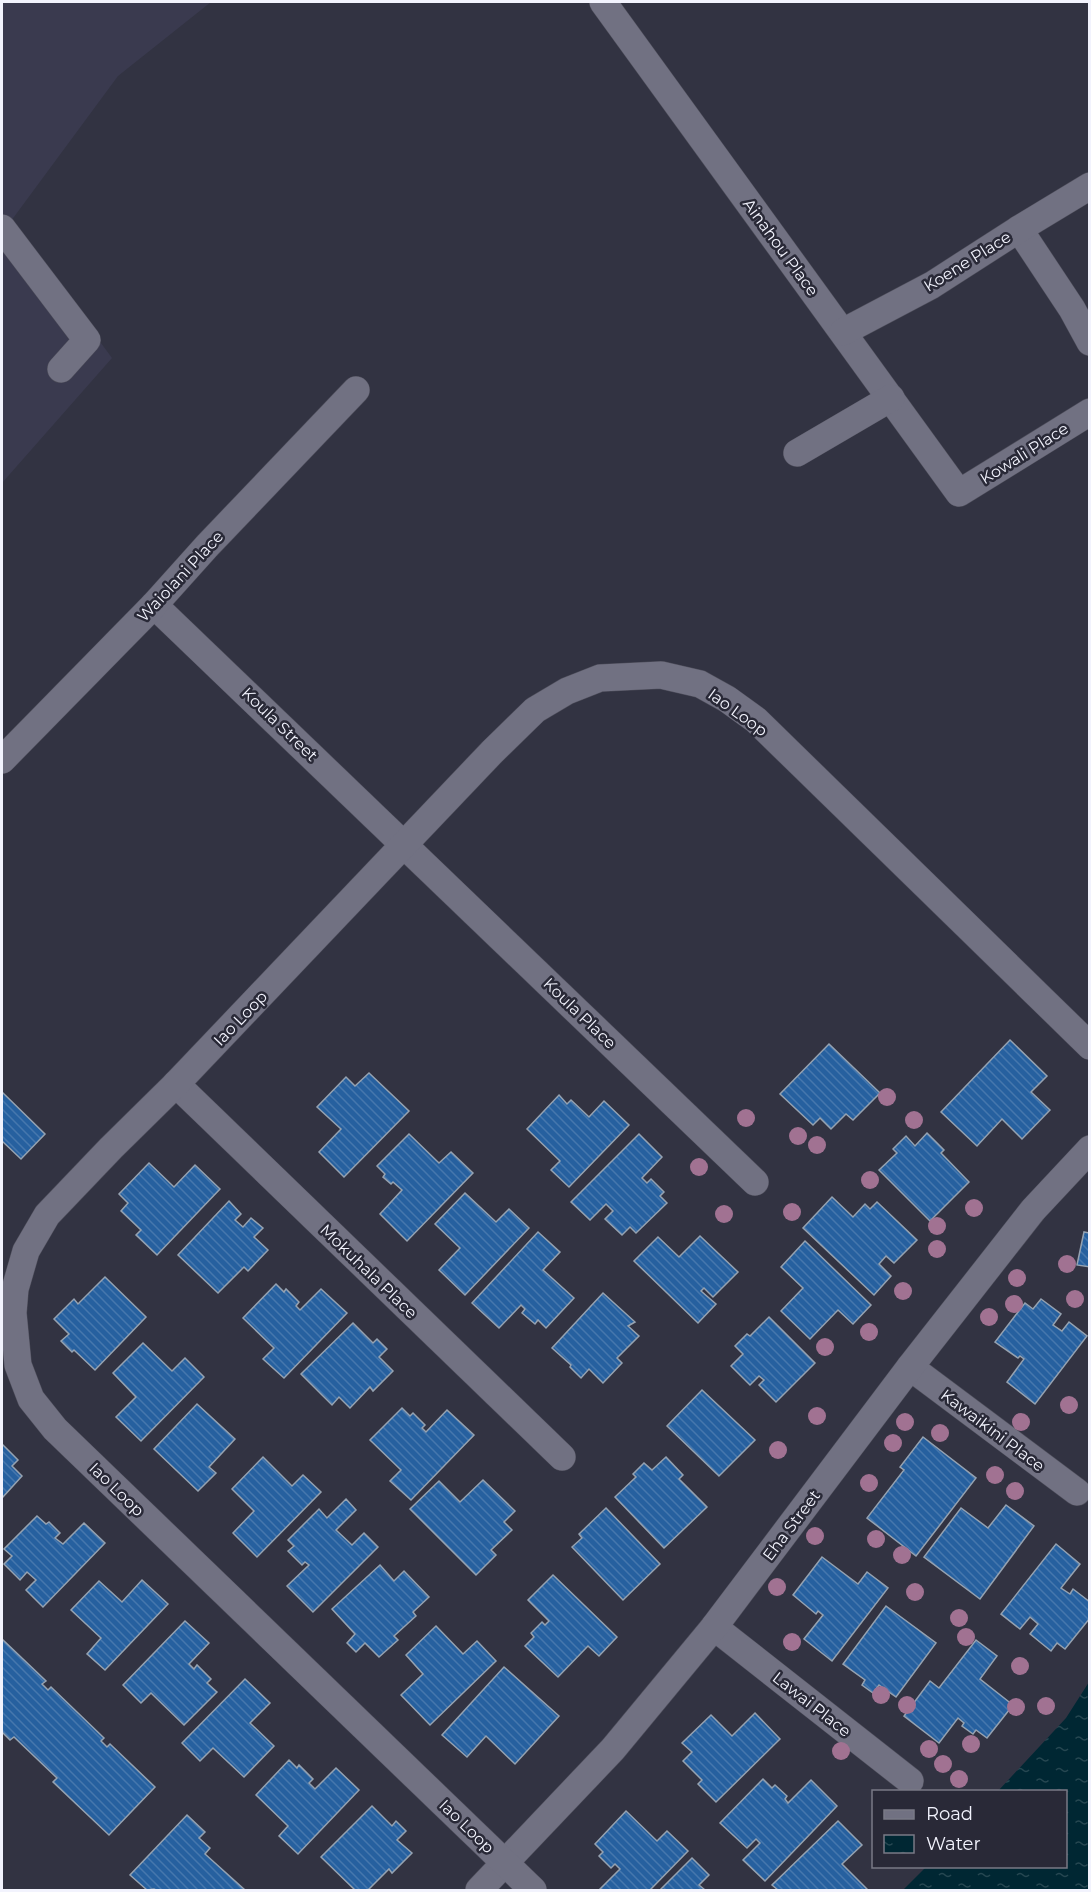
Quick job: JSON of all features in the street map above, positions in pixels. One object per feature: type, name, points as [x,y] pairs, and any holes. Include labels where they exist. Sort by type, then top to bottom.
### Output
[{"type":"street","name":"Ainahou Place","points":[[603,2],[959,493]]},
{"type":"street","name":"Koene Place","points":[[843,332],[932,285],[1089,186]]},
{"type":"street","points":[[2,228],[87,340],[61,369]]},
{"type":"street","points":[[1019,229],[1072,309],[1089,342]]},
{"type":"street","name":"Waiolani Place","points":[[2,760],[154,604],[356,390]]},
{"type":"street","points":[[797,453],[891,398]]},
{"type":"street","name":"Kowali Place","points":[[959,493],[1089,412]]},
{"type":"street","name":"Koula Street","points":[[154,604],[405,844]]},
{"type":"street","name":"Iao Loop","points":[[533,1890],[56,1430],[31,1399],[18,1365],[8,1288],[47,1215],[535,710],[567,691],[600,678],[662,675],[700,684],[727,699],[756,720],[1089,1046]]},
{"type":"street","name":"Koula Place","points":[[405,844],[755,1182]]},
{"type":"street","name":"Mokuhala Place","points":[[176,1084],[562,1457]]},
{"type":"street","name":"Eha Street","points":[[479,1890],[613,1749],[714,1627],[910,1367],[1034,1210],[1089,1149]]},
{"type":"street","name":"Kawaikini Place","points":[[910,1367],[1077,1492]]},
{"type":"street","name":"Lawai Place","points":[[714,1627],[910,1781]]},
{"type":"shaded area","points":[[2,2],[211,2],[118,76],[11,221],[112,358],[2,483]]},
{"type":"water","points":[[1089,1682],[1089,1890],[903,1890],[925,1868],[1067,1868],[1067,1790],[999,1790],[1066,1718]]},
{"type":"building","points":[[1010,1040],[1047,1076],[1031,1092],[1050,1110],[1022,1139],[1002,1119],[977,1146],[941,1112]]},
{"type":"building","points":[[829,1044],[880,1093],[853,1120],[846,1114],[831,1129],[820,1118],[813,1125],[780,1094]]},
{"type":"building","points":[[369,1073],[409,1111],[344,1177],[319,1152],[341,1129],[317,1107],[346,1077],[355,1086]]},
{"type":"building","points":[[2,1092],[45,1134],[21,1159],[2,1141]]},
{"type":"building","points":[[559,1095],[567,1104],[571,1100],[589,1117],[604,1101],[629,1125],[569,1187],[551,1170],[560,1161],[527,1129]]},
{"type":"building","points":[[927,1133],[944,1150],[941,1153],[969,1182],[930,1221],[879,1170],[897,1153],[893,1149],[906,1136],[915,1146]]},
{"type":"building","points":[[409,1134],[439,1163],[451,1152],[473,1173],[407,1241],[380,1214],[402,1190],[383,1177],[385,1174],[377,1166]]},
{"type":"building","points":[[639,1134],[662,1157],[642,1178],[647,1183],[651,1179],[664,1192],[660,1196],[667,1203],[636,1233],[630,1227],[622,1235],[605,1219],[613,1211],[606,1204],[590,1220],[571,1202]]},
{"type":"building","points":[[149,1163],[174,1187],[195,1165],[220,1189],[157,1255],[136,1235],[141,1230],[121,1211],[128,1203],[119,1194]]},
{"type":"building","points":[[465,1193],[496,1222],[509,1209],[529,1228],[465,1295],[439,1270],[460,1248],[435,1224]]},
{"type":"building","points":[[832,1197],[853,1217],[865,1204],[870,1209],[877,1202],[917,1240],[894,1263],[886,1256],[879,1264],[891,1276],[874,1295],[803,1228]]},
{"type":"building","points":[[229,1201],[241,1214],[235,1220],[243,1227],[251,1218],[263,1228],[254,1237],[268,1250],[248,1271],[244,1267],[218,1293],[178,1255]]},
{"type":"building","points":[[1090,1231],[1090,1267],[1077,1265],[1084,1232],[1089,1233]]},
{"type":"building","points":[[538,1232],[560,1252],[543,1270],[574,1298],[546,1328],[538,1320],[535,1324],[522,1313],[525,1309],[521,1305],[499,1328],[472,1303]]},
{"type":"building","points":[[700,1236],[738,1272],[713,1297],[704,1288],[701,1291],[716,1304],[698,1323],[634,1261],[658,1237],[679,1257]]},
{"type":"building","points":[[805,1241],[871,1305],[853,1324],[838,1310],[810,1339],[781,1311],[803,1288],[781,1267]]},
{"type":"building","points":[[105,1277],[146,1317],[95,1370],[61,1341],[69,1334],[54,1319],[74,1299],[78,1304]]},
{"type":"building","points":[[276,1284],[284,1292],[286,1289],[299,1302],[296,1306],[300,1310],[321,1289],[347,1313],[284,1378],[263,1359],[274,1348],[243,1318]]},
{"type":"building","points":[[603,1293],[635,1322],[628,1326],[639,1336],[617,1358],[622,1363],[603,1383],[589,1369],[581,1378],[570,1367],[571,1365],[552,1348]]},
{"type":"building","points":[[1041,1299],[1061,1314],[1053,1325],[1062,1331],[1069,1322],[1087,1336],[1035,1404],[1007,1382],[1024,1359],[1020,1356],[1018,1358],[995,1342],[1025,1303],[1033,1309]]},
{"type":"building","points":[[769,1317],[815,1363],[776,1402],[759,1385],[764,1380],[759,1376],[750,1385],[731,1366],[743,1354],[735,1346],[747,1334],[750,1336]]},
{"type":"building","points":[[353,1323],[373,1343],[377,1339],[387,1349],[379,1357],[393,1371],[373,1391],[370,1387],[350,1408],[339,1397],[332,1405],[301,1374]]},
{"type":"building","points":[[143,1343],[172,1371],[185,1358],[204,1377],[141,1441],[116,1417],[136,1397],[113,1373]]},
{"type":"building","points":[[702,1390],[755,1440],[719,1476],[667,1426]]},
{"type":"building","points":[[197,1404],[235,1439],[209,1467],[216,1473],[198,1491],[154,1449]]},
{"type":"building","points":[[402,1408],[410,1416],[413,1413],[425,1425],[422,1428],[426,1432],[447,1410],[474,1435],[411,1500],[390,1481],[401,1470],[370,1440]]},
{"type":"building","points":[[923,1437],[976,1478],[916,1556],[867,1518],[904,1470],[900,1467]]},
{"type":"building","points":[[2,1444],[18,1460],[12,1466],[22,1476],[2,1498]]},
{"type":"building","points":[[263,1457],[292,1486],[303,1475],[321,1492],[257,1557],[233,1533],[254,1511],[232,1489]]},
{"type":"building","points":[[666,1457],[683,1475],[679,1479],[707,1507],[664,1548],[615,1497],[636,1477],[633,1474],[644,1463],[652,1470]]},
{"type":"building","points":[[483,1480],[515,1511],[504,1522],[512,1530],[491,1550],[496,1555],[476,1575],[410,1509],[439,1481],[460,1502]]},
{"type":"building","points":[[346,1499],[356,1510],[336,1530],[352,1545],[364,1533],[378,1547],[313,1612],[287,1586],[309,1565],[305,1562],[302,1565],[288,1551],[294,1546],[288,1540],[319,1509],[327,1518]]},
{"type":"building","points":[[1006,1505],[1034,1526],[980,1599],[924,1557],[961,1508],[988,1528]]},
{"type":"building","points":[[606,1508],[660,1564],[623,1600],[572,1547],[582,1538],[579,1534]]},
{"type":"building","points":[[37,1516],[46,1524],[49,1522],[60,1533],[55,1538],[63,1544],[84,1523],[105,1543],[43,1607],[26,1590],[36,1580],[27,1572],[20,1580],[4,1564],[12,1556],[4,1549]]},
{"type":"building","points":[[1056,1544],[1080,1564],[1061,1588],[1070,1594],[1073,1589],[1090,1602],[1090,1618],[1065,1649],[1057,1643],[1051,1651],[1030,1634],[1038,1624],[1030,1617],[1020,1629],[1001,1614]]},
{"type":"building","points":[[822,1557],[858,1584],[867,1572],[888,1588],[832,1661],[804,1639],[823,1615],[818,1611],[816,1614],[793,1595]]},
{"type":"building","points":[[380,1565],[394,1581],[404,1571],[429,1597],[413,1612],[416,1616],[394,1636],[398,1640],[379,1657],[365,1643],[356,1652],[347,1643],[355,1634],[332,1609]]},
{"type":"building","points":[[553,1575],[617,1637],[599,1656],[588,1646],[558,1677],[525,1646],[534,1637],[531,1633],[542,1622],[545,1625],[549,1621],[528,1600]]},
{"type":"building","points":[[142,1580],[168,1604],[105,1670],[87,1654],[101,1638],[71,1610],[99,1581],[122,1602]]},
{"type":"building","points":[[886,1606],[936,1643],[896,1697],[879,1685],[873,1693],[862,1685],[865,1680],[843,1664]]},
{"type":"building","points":[[185,1621],[209,1643],[189,1664],[194,1669],[197,1665],[211,1679],[207,1683],[217,1692],[184,1725],[151,1693],[141,1703],[123,1685]]},
{"type":"building","points":[[436,1626],[463,1654],[477,1641],[496,1661],[430,1725],[401,1695],[423,1674],[406,1655]]},
{"type":"building","points":[[2,1639],[46,1681],[42,1684],[48,1690],[51,1687],[104,1738],[101,1741],[107,1747],[110,1744],[155,1787],[109,1835],[53,1782],[57,1778],[14,1737],[10,1740],[2,1732]]},
{"type":"building","points":[[976,1640],[997,1656],[980,1679],[1013,1705],[987,1738],[976,1730],[973,1734],[962,1726],[964,1723],[958,1718],[939,1743],[904,1716],[930,1681],[939,1688]]},
{"type":"building","points":[[504,1667],[559,1716],[515,1764],[486,1736],[467,1757],[442,1735]]},
{"type":"building","points":[[245,1679],[270,1703],[250,1723],[274,1746],[244,1777],[213,1748],[200,1761],[182,1743]]},
{"type":"building","points":[[755,1713],[780,1739],[716,1802],[698,1784],[702,1780],[683,1761],[692,1752],[682,1743],[711,1715],[732,1736]]},
{"type":"building","points":[[289,1760],[297,1768],[299,1765],[313,1779],[309,1783],[315,1789],[336,1768],[359,1790],[298,1854],[279,1836],[288,1826],[256,1795]]},
{"type":"building","points":[[763,1779],[772,1788],[775,1785],[787,1796],[785,1799],[788,1803],[811,1780],[837,1806],[765,1881],[743,1860],[760,1843],[756,1839],[747,1848],[720,1823]]},
{"type":"building","points":[[372,1806],[392,1826],[396,1821],[406,1831],[397,1840],[412,1853],[392,1873],[389,1869],[368,1890],[355,1890],[321,1857]]},
{"type":"building","points":[[626,1811],[657,1841],[667,1831],[688,1851],[650,1890],[599,1890],[620,1869],[615,1864],[611,1868],[599,1856],[603,1852],[595,1844]]},
{"type":"building","points":[[187,1815],[205,1832],[199,1838],[210,1848],[205,1854],[245,1890],[147,1890],[130,1875]]},
{"type":"building","points":[[838,1821],[862,1845],[842,1864],[867,1889],[778,1890],[772,1885]]},
{"type":"building","points":[[692,1858],[709,1875],[699,1885],[705,1890],[660,1890]]}]
